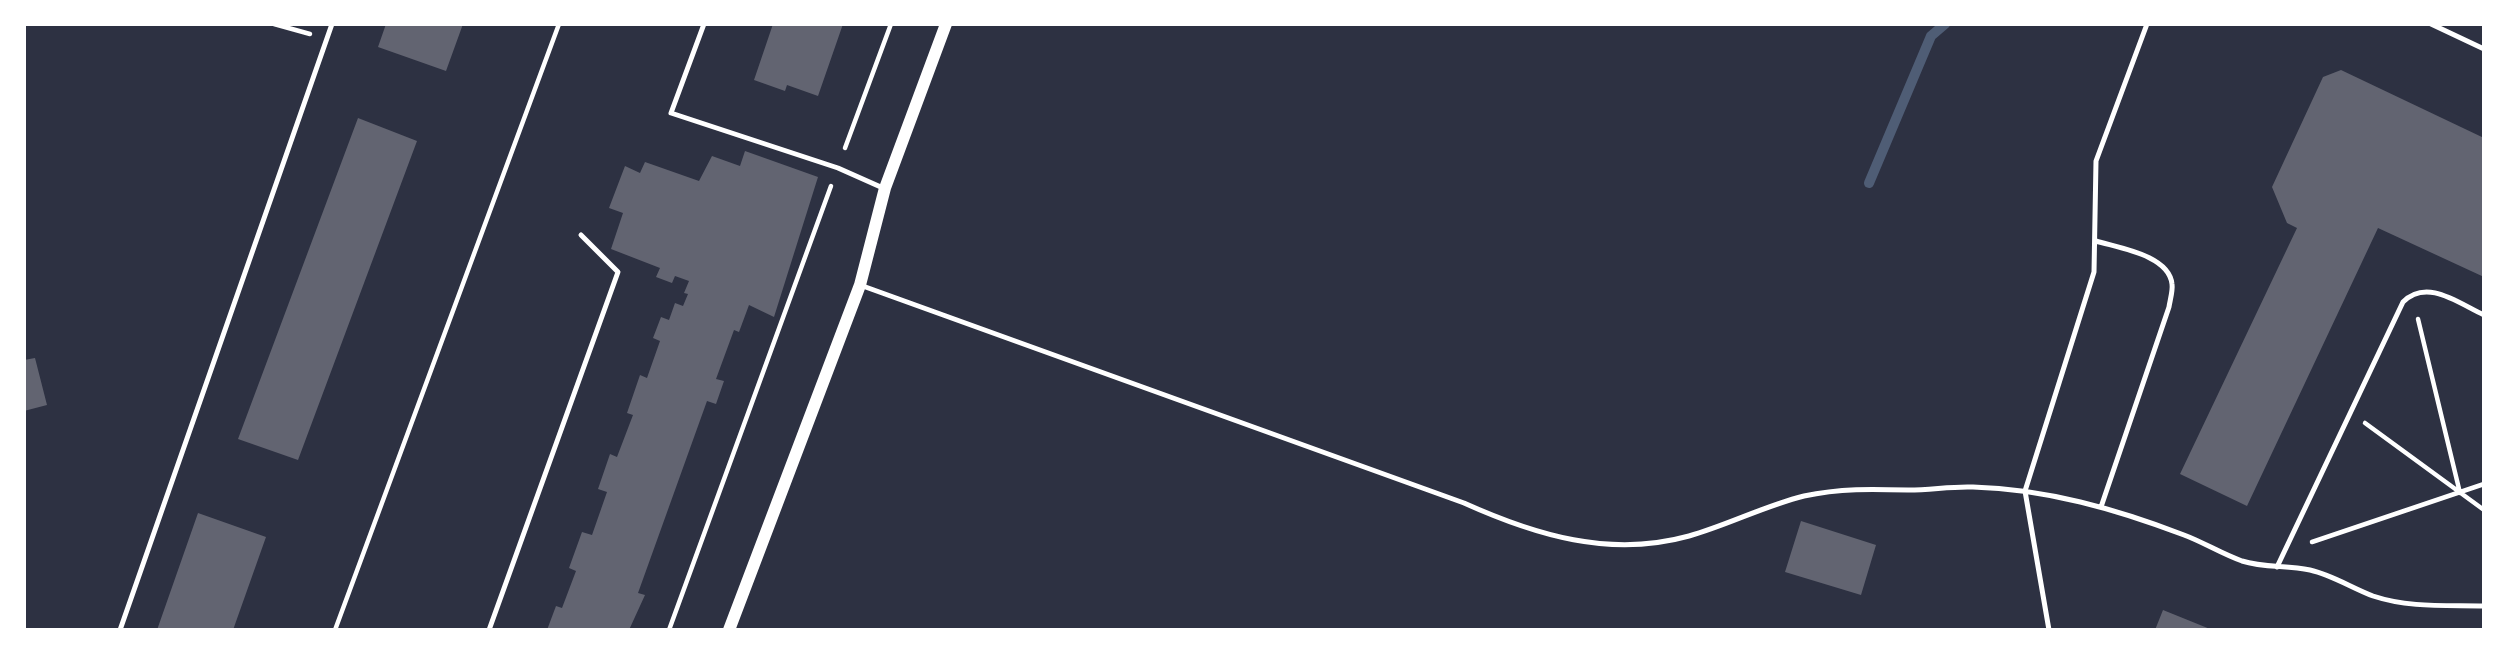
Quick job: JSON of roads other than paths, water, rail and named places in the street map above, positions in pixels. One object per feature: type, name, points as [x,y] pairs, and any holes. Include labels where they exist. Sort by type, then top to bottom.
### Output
[{"type":"street","points":[[729,629],[860,285],[884,188],[946,24]]},
{"type":"lane","points":[[120,629],[332,24]]},
{"type":"lane","points":[[704,24],[671,113],[838,168],[884,188]]},
{"type":"lane","points":[[2049,629],[2025,491],[2089,290],[2096,241],[2093,193],[2096,161],[2147,24]]},
{"type":"lane","points":[[2431,24],[2483,50]]},
{"type":"lane","points":[[489,629],[618,272],[581,235]]},
{"type":"lane","points":[[2096,241],[2158,262],[2168,272],[2172,284],[2169,307],[2101,507]]},
{"type":"lane","points":[[860,285],[1464,503],[1512,525],[1563,540],[1629,544],[1688,536],[1804,496],[1843,490],[1971,487],[2025,491],[2101,507],[2186,536],[2239,560],[2318,572],[2392,601],[2412,605],[2483,606]]},
{"type":"lane","points":[[2277,567],[2403,302],[2412,295],[2433,291],[2483,315]]},
{"type":"waterway","points":[[1869,183],[1931,36],[1945,24]]}]
